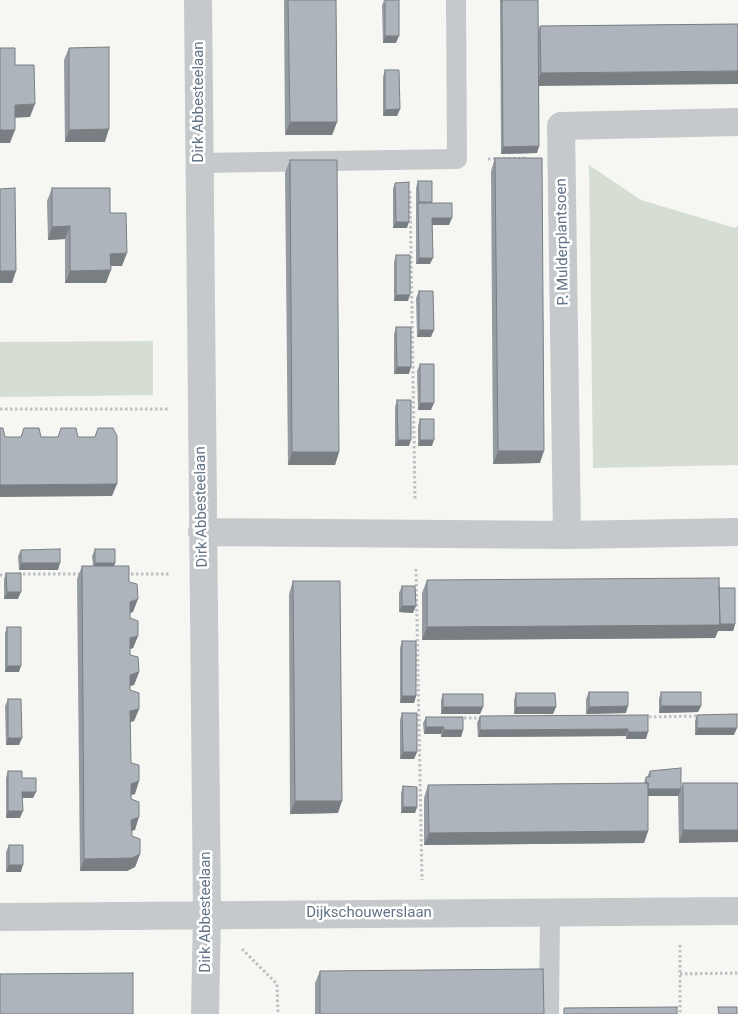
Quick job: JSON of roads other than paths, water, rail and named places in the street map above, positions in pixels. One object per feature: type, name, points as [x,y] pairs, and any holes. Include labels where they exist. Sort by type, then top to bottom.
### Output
[{"type":"street","name":"Dirk Abbesteelaan","points":[[198,0],[207,915],[205,1014]]},
{"type":"street","name":"P. Mulderplantsoen","points":[[567,535],[561,126],[738,122]]},
{"type":"street","points":[[202,532],[567,535],[738,532]]},
{"type":"street","name":"Dijkschouwerslaan","points":[[0,917],[738,911]]},
{"type":"lane","points":[[199,163],[457,159],[456,0]]},
{"type":"lane","points":[[738,532],[738,544]]},
{"type":"lane","points":[[550,912],[550,1014]]}]
